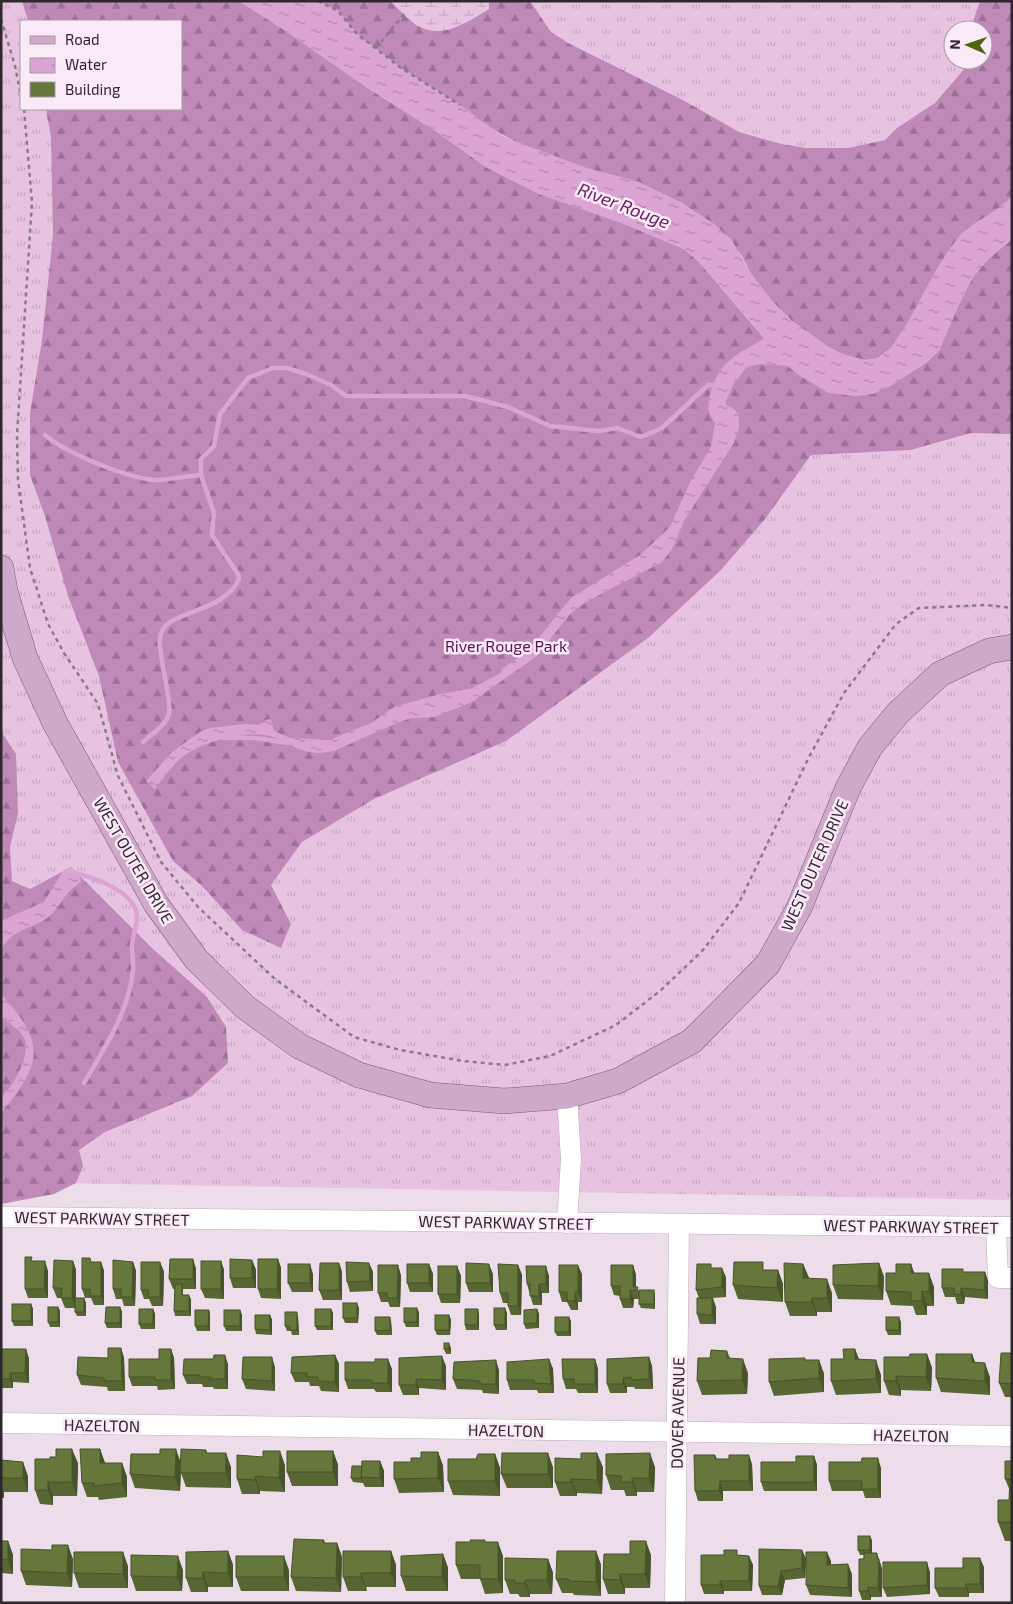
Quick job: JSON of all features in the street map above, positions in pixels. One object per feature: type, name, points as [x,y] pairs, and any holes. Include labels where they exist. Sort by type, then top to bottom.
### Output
[{"type":"main road","name":"WEST OUTER DRIVE","points":[[1,568],[5,591],[25,658],[55,723],[156,904],[196,959],[245,1007],[299,1046],[359,1075],[430,1095],[504,1102],[567,1096],[618,1081],[692,1041],[768,964],[799,908],[848,788],[870,747],[898,713],[940,674],[989,651],[1012,647]]},
{"type":"street","points":[[567,1096],[571,1159],[567,1223]]},
{"type":"street","name":"WEST PARKWAY STREET","points":[[1,1217],[1004,1227]]},
{"type":"street","name":"DOVER AVENUE","points":[[675,1603],[675,1432],[679,1224]]},
{"type":"street","points":[[1004,1227],[998,1278],[1012,1278]]},
{"type":"street","name":"HAZELTON","points":[[1,1423],[1012,1436]]},
{"type":"path","points":[[318,1],[338,11],[356,33],[401,68],[460,105]]},
{"type":"path","points":[[376,48],[404,14]]},
{"type":"path","points":[[1,19],[15,66],[20,91]]},
{"type":"path","points":[[24,110],[32,202],[17,435],[18,480],[30,568],[48,624],[64,653],[98,704],[118,776],[161,862],[198,908],[275,979],[354,1037],[400,1050],[463,1061],[506,1065],[550,1056],[616,1025],[660,991],[703,950],[739,904],[808,759],[844,693],[896,624],[919,608],[987,605],[1012,608]]},
{"type":"green space","name":"River Rouge Park","points":[[1,1],[1012,1],[1012,1200],[1,1182]]},
{"type":"green space","points":[[22,1],[239,1],[289,33],[366,87],[437,132],[486,167],[539,194],[622,223],[684,249],[699,262],[788,366],[829,393],[888,387],[926,363],[939,350],[973,277],[989,258],[1012,239],[1012,434],[971,433],[910,450],[811,455],[765,519],[720,571],[648,638],[506,741],[374,799],[302,842],[271,885],[291,924],[281,948],[242,930],[202,886],[173,861],[118,762],[99,676],[68,596],[45,516],[30,475],[30,413],[42,340],[53,235],[51,137],[46,110],[182,110],[182,20],[28,20]]},
{"type":"green space","points":[[318,1],[390,1],[417,26],[489,9],[489,1],[530,1],[551,32],[568,43],[681,99],[739,132],[781,144],[806,148],[848,148],[885,140],[897,128],[935,103],[963,70],[993,70],[993,20],[973,20],[980,1],[1012,1],[1012,196],[1006,203],[968,229],[955,242],[891,348],[876,359],[864,360],[845,355],[828,347],[791,320],[773,302],[751,274],[742,256],[715,225],[680,202],[525,147],[487,126],[460,105],[401,68],[356,33],[338,11]]},
{"type":"green space","points":[[390,1],[489,1],[489,9],[454,28],[436,31],[417,25]]},
{"type":"green space","points":[[1,731],[16,754],[18,813],[10,847],[12,881],[30,889],[71,867],[153,949],[207,997],[226,1027],[228,1063],[192,1096],[105,1132],[79,1150],[83,1166],[76,1183],[54,1194],[1,1204]]},
{"type":"water","name":"River Rouge","points":[[239,1],[318,1],[338,11],[356,33],[401,68],[460,105],[504,137],[587,168],[639,182],[680,202],[715,225],[731,239],[751,274],[773,302],[791,320],[828,347],[845,355],[864,360],[877,359],[891,348],[900,336],[946,254],[955,242],[968,229],[1006,203],[1012,196],[1012,239],[989,257],[973,277],[939,351],[926,363],[888,387],[873,394],[855,396],[829,393],[797,374],[788,366],[759,364],[747,367],[734,383],[726,401],[726,405],[733,408],[739,415],[739,427],[734,443],[684,521],[672,549],[662,562],[586,602],[570,614],[537,656],[472,702],[435,717],[411,718],[334,751],[325,753],[310,752],[266,735],[243,735],[219,740],[197,748],[183,756],[155,789],[146,781],[172,752],[200,732],[210,728],[245,724],[259,725],[265,720],[271,719],[274,731],[290,738],[329,740],[371,723],[394,707],[440,694],[484,686],[496,680],[503,668],[527,652],[571,598],[640,555],[670,527],[690,482],[711,447],[715,423],[710,415],[708,404],[715,380],[720,371],[732,358],[765,338],[699,262],[684,249],[622,223],[539,194],[486,167],[437,132],[366,87],[289,33]]},
{"type":"water","points":[[71,867],[79,873],[81,882],[75,886],[52,914],[11,937],[1,950],[1,921],[44,902],[63,871]]},
{"type":"water","points":[[1,994],[26,1026],[32,1040],[34,1053],[25,1080],[1,1113],[1,1096],[11,1086],[20,1070],[26,1044],[19,1031],[1,1017]]},
{"type":"building","points":[[25,1257],[32,1257],[31,1261],[45,1261],[44,1289],[25,1289]]},
{"type":"building","points":[[82,1258],[90,1258],[91,1262],[101,1262],[101,1296],[90,1296],[90,1289],[82,1289]]},
{"type":"building","points":[[170,1259],[193,1259],[193,1279],[169,1279]]},
{"type":"building","points":[[230,1259],[252,1260],[252,1278],[230,1278]]},
{"type":"building","points":[[258,1259],[278,1259],[277,1289],[258,1289]]},
{"type":"building","points":[[54,1260],[73,1261],[72,1298],[61,1298],[62,1288],[53,1288]]},
{"type":"building","points":[[113,1260],[133,1262],[132,1297],[121,1297],[121,1289],[113,1289]]},
{"type":"building","points":[[201,1261],[221,1261],[221,1289],[201,1289]]},
{"type":"building","points":[[141,1262],[160,1262],[160,1297],[148,1297],[149,1290],[141,1290]]},
{"type":"building","points":[[346,1262],[369,1263],[370,1281],[347,1282]]},
{"type":"building","points":[[734,1262],[763,1262],[763,1270],[778,1270],[777,1288],[733,1285]]},
{"type":"building","points":[[320,1263],[339,1263],[339,1290],[319,1290]]},
{"type":"building","points":[[466,1263],[489,1264],[490,1283],[466,1283]]},
{"type":"building","points":[[784,1263],[803,1264],[803,1278],[827,1279],[827,1298],[812,1298],[812,1302],[785,1302]]},
{"type":"building","points":[[879,1263],[878,1286],[833,1285],[833,1265]]},
{"type":"building","points":[[288,1264],[310,1264],[310,1283],[288,1283]]},
{"type":"building","points":[[407,1264],[429,1264],[429,1283],[407,1283]]},
{"type":"building","points":[[498,1264],[518,1265],[518,1306],[508,1306],[508,1293],[500,1293]]},
{"type":"building","points":[[697,1264],[711,1264],[711,1268],[722,1268],[722,1287],[696,1290]]},
{"type":"building","points":[[896,1264],[911,1264],[911,1273],[929,1273],[929,1292],[922,1291],[922,1301],[911,1301],[911,1292],[886,1291],[886,1273],[896,1273]]},
{"type":"building","points":[[378,1265],[398,1265],[397,1298],[387,1298],[387,1293],[378,1293]]},
{"type":"building","points":[[559,1265],[578,1265],[578,1292],[575,1292],[575,1301],[567,1301],[567,1292],[559,1292]]},
{"type":"building","points":[[611,1265],[633,1265],[633,1287],[638,1287],[637,1290],[630,1290],[630,1299],[620,1299],[620,1286],[611,1286]]},
{"type":"building","points":[[438,1266],[457,1266],[457,1294],[438,1294]]},
{"type":"building","points":[[526,1266],[546,1266],[546,1284],[539,1284],[539,1296],[530,1296],[530,1284],[527,1284]]},
{"type":"building","points":[[942,1269],[963,1269],[963,1272],[985,1272],[984,1290],[961,1288],[961,1295],[954,1294],[954,1288],[942,1288]]},
{"type":"building","points":[[175,1284],[182,1284],[182,1295],[189,1295],[189,1311],[174,1311]]},
{"type":"building","points":[[639,1290],[654,1290],[654,1304],[639,1304]]},
{"type":"building","points":[[75,1298],[84,1298],[84,1312],[75,1312]]},
{"type":"building","points":[[697,1298],[712,1298],[712,1315],[697,1314]]},
{"type":"building","points":[[343,1303],[357,1303],[357,1318],[343,1318]]},
{"type":"building","points":[[12,1304],[31,1304],[31,1321],[12,1321]]},
{"type":"building","points":[[48,1307],[58,1307],[58,1322],[48,1322]]},
{"type":"building","points":[[106,1307],[120,1307],[120,1323],[105,1323]]},
{"type":"building","points":[[404,1308],[417,1308],[417,1322],[404,1322]]},
{"type":"building","points":[[494,1308],[505,1308],[505,1325],[494,1325]]},
{"type":"building","points":[[139,1309],[153,1309],[153,1324],[139,1324]]},
{"type":"building","points":[[315,1309],[331,1309],[331,1326],[315,1326]]},
{"type":"building","points":[[465,1309],[478,1309],[477,1325],[465,1325]]},
{"type":"building","points":[[537,1309],[537,1323],[524,1324],[524,1310]]},
{"type":"building","points":[[195,1310],[209,1310],[208,1326],[195,1326]]},
{"type":"building","points":[[224,1310],[240,1310],[240,1326],[224,1326]]},
{"type":"building","points":[[285,1312],[297,1312],[297,1330],[290,1330],[290,1326],[285,1326]]},
{"type":"building","points":[[255,1315],[270,1315],[270,1330],[255,1329]]},
{"type":"building","points":[[435,1315],[449,1315],[449,1330],[435,1330]]},
{"type":"building","points":[[375,1317],[390,1317],[390,1330],[375,1331]]},
{"type":"building","points":[[555,1317],[569,1317],[569,1332],[555,1332]]},
{"type":"building","points":[[886,1317],[899,1317],[899,1330],[886,1330]]},
{"type":"building","points":[[444,1343],[449,1343],[449,1349],[444,1349]]},
{"type":"building","points":[[108,1348],[121,1348],[122,1381],[105,1381],[104,1378],[77,1375],[78,1357],[108,1358]]},
{"type":"building","points":[[1,1349],[26,1349],[25,1373],[10,1373],[10,1379],[1,1379]]},
{"type":"building","points":[[159,1349],[171,1349],[171,1380],[155,1380],[155,1377],[129,1377],[129,1359],[159,1359]]},
{"type":"building","points":[[843,1349],[855,1349],[855,1359],[876,1360],[876,1379],[831,1381],[831,1359],[844,1359]]},
{"type":"building","points":[[711,1350],[727,1351],[727,1358],[743,1359],[742,1380],[697,1381],[698,1358],[710,1358]]},
{"type":"building","points":[[1001,1353],[1012,1353],[1012,1384],[999,1383]]},
{"type":"building","points":[[910,1354],[927,1354],[926,1377],[896,1376],[896,1381],[884,1381],[884,1357],[909,1357]]},
{"type":"building","points":[[936,1354],[972,1354],[972,1362],[985,1363],[985,1381],[936,1378]]},
{"type":"building","points":[[214,1355],[225,1355],[225,1379],[210,1379],[211,1377],[199,1377],[200,1375],[183,1375],[184,1359],[213,1359]]},
{"type":"building","points":[[335,1355],[335,1382],[318,1381],[318,1377],[307,1377],[307,1373],[291,1373],[292,1357]]},
{"type":"building","points":[[442,1356],[442,1380],[416,1379],[416,1385],[399,1385],[399,1358]]},
{"type":"building","points":[[243,1357],[272,1357],[272,1381],[242,1379]]},
{"type":"building","points":[[649,1357],[649,1379],[632,1380],[631,1377],[623,1378],[623,1384],[607,1384],[607,1359]]},
{"type":"building","points":[[805,1358],[805,1360],[819,1360],[819,1378],[769,1382],[769,1359]]},
{"type":"building","points":[[375,1359],[388,1359],[388,1383],[372,1383],[372,1380],[345,1380],[345,1362],[375,1362]]},
{"type":"building","points":[[549,1359],[551,1384],[534,1383],[534,1380],[507,1380],[507,1362]]},
{"type":"building","points":[[562,1359],[595,1359],[595,1384],[574,1384],[574,1379],[563,1379]]},
{"type":"building","points":[[496,1360],[496,1384],[480,1384],[480,1381],[453,1379],[454,1362]]},
{"type":"building","points":[[56,1449],[72,1449],[72,1482],[48,1482],[48,1490],[35,1490],[35,1459],[56,1457]]},
{"type":"building","points":[[80,1449],[100,1449],[100,1463],[122,1463],[122,1483],[94,1486],[94,1483],[82,1483]]},
{"type":"building","points":[[160,1449],[176,1449],[175,1477],[130,1474],[131,1454],[160,1454]]},
{"type":"building","points":[[181,1449],[206,1450],[206,1453],[226,1453],[226,1473],[180,1473]]},
{"type":"building","points":[[263,1451],[280,1451],[279,1478],[255,1476],[255,1480],[237,1479],[237,1455],[263,1457]]},
{"type":"building","points":[[287,1451],[333,1451],[333,1472],[287,1472]]},
{"type":"building","points":[[421,1452],[438,1452],[438,1478],[394,1479],[394,1462],[411,1462],[411,1458],[421,1458]]},
{"type":"building","points":[[502,1453],[548,1453],[548,1474],[501,1474]]},
{"type":"building","points":[[581,1453],[597,1453],[597,1480],[571,1479],[571,1482],[555,1482],[555,1458],[581,1459]]},
{"type":"building","points":[[650,1453],[649,1478],[632,1478],[632,1482],[621,1482],[621,1476],[606,1475],[606,1454]]},
{"type":"building","points":[[478,1454],[495,1454],[495,1481],[448,1481],[448,1459],[476,1459]]},
{"type":"building","points":[[694,1455],[715,1455],[715,1459],[729,1459],[729,1455],[749,1455],[749,1481],[720,1481],[719,1491],[695,1491]]},
{"type":"building","points":[[796,1456],[814,1456],[814,1482],[761,1482],[761,1462],[796,1462]]},
{"type":"building","points":[[862,1458],[878,1458],[878,1489],[862,1489],[862,1481],[829,1481],[829,1462],[861,1462]]},
{"type":"building","points":[[1,1460],[23,1462],[23,1478],[1,1478]]},
{"type":"building","points":[[362,1461],[380,1461],[380,1478],[361,1477]]},
{"type":"building","points":[[1005,1461],[1012,1461],[1012,1522],[998,1522],[998,1500],[1009,1500],[1010,1479],[1005,1479]]},
{"type":"building","points":[[352,1466],[362,1466],[362,1478],[351,1478]]},
{"type":"building","points":[[858,1536],[870,1536],[870,1550],[858,1550]]},
{"type":"building","points":[[294,1539],[324,1540],[323,1543],[337,1543],[336,1578],[291,1577]]},
{"type":"building","points":[[470,1540],[498,1542],[498,1579],[480,1579],[480,1565],[456,1565],[456,1542],[471,1542]]},
{"type":"building","points":[[1,1541],[8,1541],[8,1560],[1,1559]]},
{"type":"building","points":[[630,1541],[646,1541],[645,1574],[620,1574],[620,1580],[603,1579],[604,1554],[630,1554]]},
{"type":"building","points":[[52,1545],[68,1545],[67,1573],[21,1571],[21,1549],[52,1550]]},
{"type":"building","points":[[759,1549],[802,1550],[802,1568],[781,1571],[778,1586],[759,1586]]},
{"type":"building","points":[[724,1550],[737,1550],[737,1555],[749,1556],[749,1581],[720,1581],[720,1585],[701,1585],[701,1555],[724,1555]]},
{"type":"building","points":[[228,1551],[228,1573],[203,1572],[203,1578],[186,1578],[186,1552]]},
{"type":"building","points":[[343,1551],[391,1551],[391,1573],[361,1573],[361,1577],[343,1577]]},
{"type":"building","points":[[557,1551],[596,1551],[596,1582],[556,1579]]},
{"type":"building","points":[[74,1552],[123,1552],[123,1574],[74,1573]]},
{"type":"building","points":[[806,1552],[827,1552],[827,1565],[848,1564],[848,1588],[806,1585]]},
{"type":"building","points":[[864,1553],[877,1553],[877,1559],[879,1559],[878,1588],[868,1587],[868,1591],[859,1591],[859,1559],[864,1559]]},
{"type":"building","points":[[443,1554],[442,1577],[401,1576],[401,1556]]},
{"type":"building","points":[[131,1555],[178,1556],[177,1577],[131,1576]]},
{"type":"building","points":[[236,1556],[284,1556],[284,1577],[236,1577]]},
{"type":"building","points":[[505,1558],[548,1559],[547,1580],[525,1580],[525,1583],[514,1583],[515,1580],[505,1580]]},
{"type":"building","points":[[963,1558],[980,1558],[980,1584],[966,1584],[966,1588],[935,1588],[935,1568],[963,1568]]},
{"type":"building","points":[[883,1562],[927,1562],[927,1585],[883,1588]]},
{"type":"waterway","points":[[143,742],[161,726],[170,710],[160,645],[162,631],[176,619],[222,598],[232,590],[239,579],[238,574],[212,535],[214,513],[201,475],[201,459],[214,446],[220,414],[248,378],[273,368],[287,368],[331,385],[346,396],[465,396],[508,407],[550,426],[599,431],[617,428],[641,437],[662,428],[708,385],[717,385]]},
{"type":"waterway","points":[[45,435],[68,450],[132,476],[159,480],[201,475]]},
{"type":"waterway","points":[[475,689],[506,673]]},
{"type":"waterway","points":[[224,738],[256,738],[288,743]]},
{"type":"waterway","points":[[74,873],[102,882],[122,893],[130,900],[135,908],[137,917],[132,943],[133,970],[127,1000],[115,1029],[84,1083]]}]
